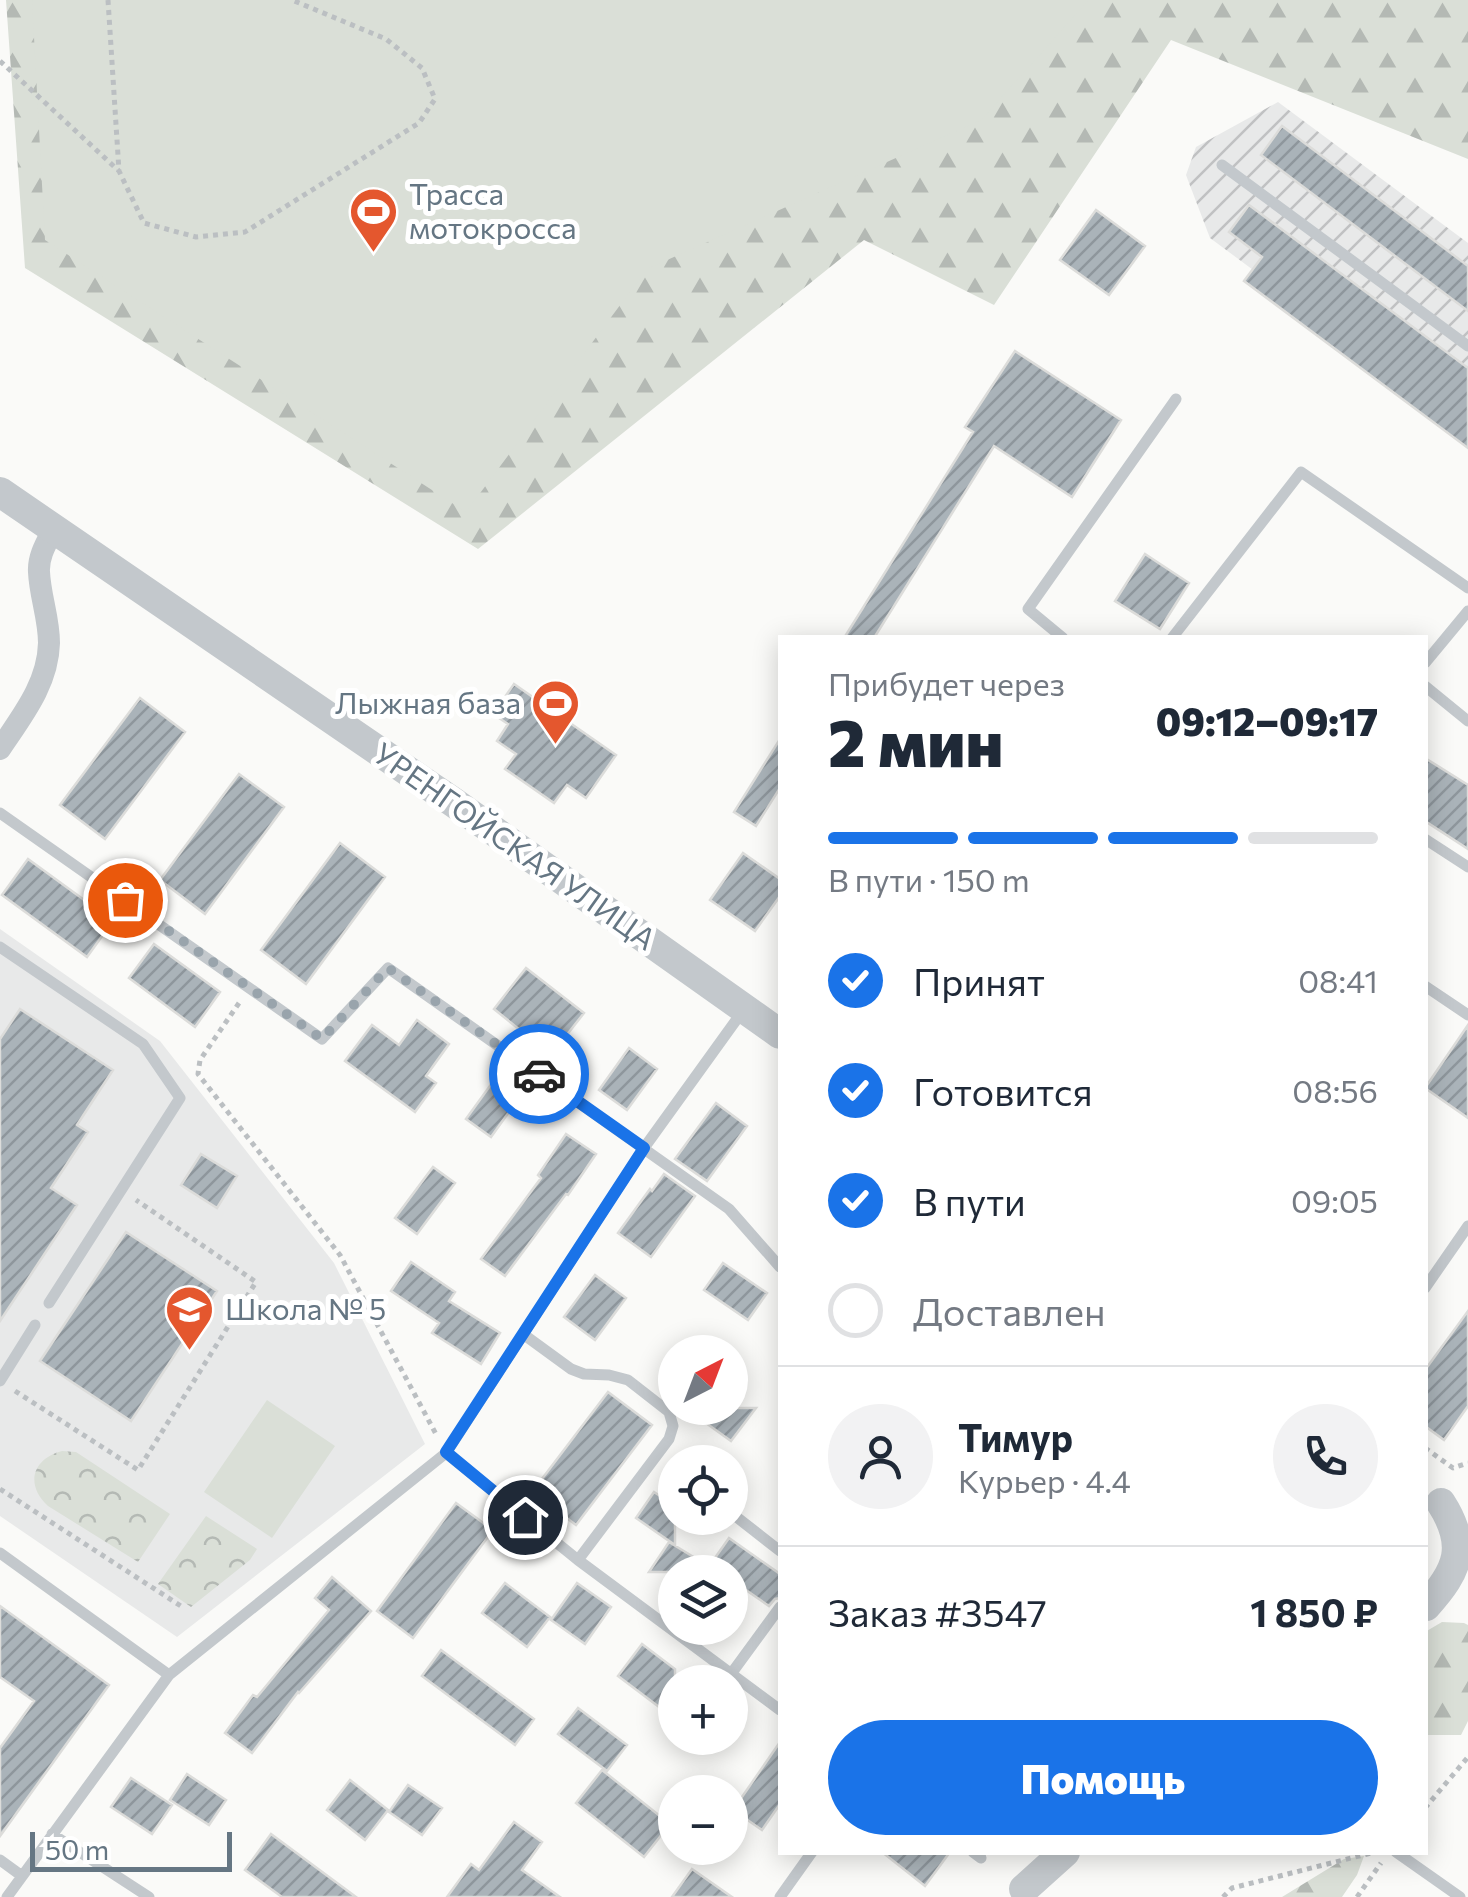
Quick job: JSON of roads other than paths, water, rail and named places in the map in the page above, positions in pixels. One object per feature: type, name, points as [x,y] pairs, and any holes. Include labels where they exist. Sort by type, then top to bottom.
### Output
[{"type":"street","name":"УРЕНГОЙСКАЯ УЛИЦА","points":[[0,492],[454,802],[778,1033]]},
{"type":"street","points":[[0,749],[34,699],[45,671],[48,615],[38,570],[42,551],[54,528]]},
{"type":"street","points":[[1440,1500],[1468,1522]]},
{"type":"street","points":[[1428,1603],[1450,1578],[1461,1555],[1461,1530],[1440,1500]]},
{"type":"street","points":[[1428,1604],[1468,1575]]},
{"type":"street","points":[[1025,1894],[1046,1855]]},
{"type":"street","points":[[1025,1894],[1061,1855]]},
{"type":"lane","points":[[1222,165],[1468,346]]},
{"type":"lane","points":[[1059,635],[1028,609],[1176,399]]},
{"type":"lane","points":[[1174,635],[1301,472],[1468,588]]},
{"type":"lane","points":[[1428,659],[1468,612]]},
{"type":"lane","points":[[1428,688],[1468,721]]},
{"type":"lane","points":[[0,813],[322,1039],[388,968],[729,1209],[778,1265]]},
{"type":"lane","points":[[1428,841],[1468,868]]},
{"type":"lane","points":[[0,946],[143,1044],[180,1098],[49,1304]]},
{"type":"lane","points":[[1428,988],[1468,1014]]},
{"type":"lane","points":[[8,1897],[169,1675],[446,1452],[644,1148],[744,1009]]},
{"type":"lane","points":[[1428,1284],[1468,1226]]},
{"type":"lane","points":[[0,1381],[35,1324]]},
{"type":"lane","points":[[523,1334],[571,1370],[628,1380],[670,1412],[673,1426],[669,1439],[578,1560]]},
{"type":"lane","points":[[446,1452],[578,1560],[719,1665]]},
{"type":"lane","points":[[748,1526],[778,1549]]},
{"type":"lane","points":[[0,1553],[169,1675]]},
{"type":"lane","points":[[738,1665],[778,1611]]},
{"type":"lane","points":[[748,1686],[778,1709]]},
{"type":"lane","points":[[52,1834],[150,1897]]},
{"type":"lane","points":[[780,1897],[810,1855]]},
{"type":"lane","points":[[1400,1855],[1460,1897]]},
{"type":"lane","points":[[0,1860],[22,1876]]},
{"type":"place","name":"Трасса мотокросса","points":[[374,254]]},
{"type":"place","name":"Лыжная база","points":[[556,746]]},
{"type":"place","name":"Школа № 5","points":[[190,1352]]}]
